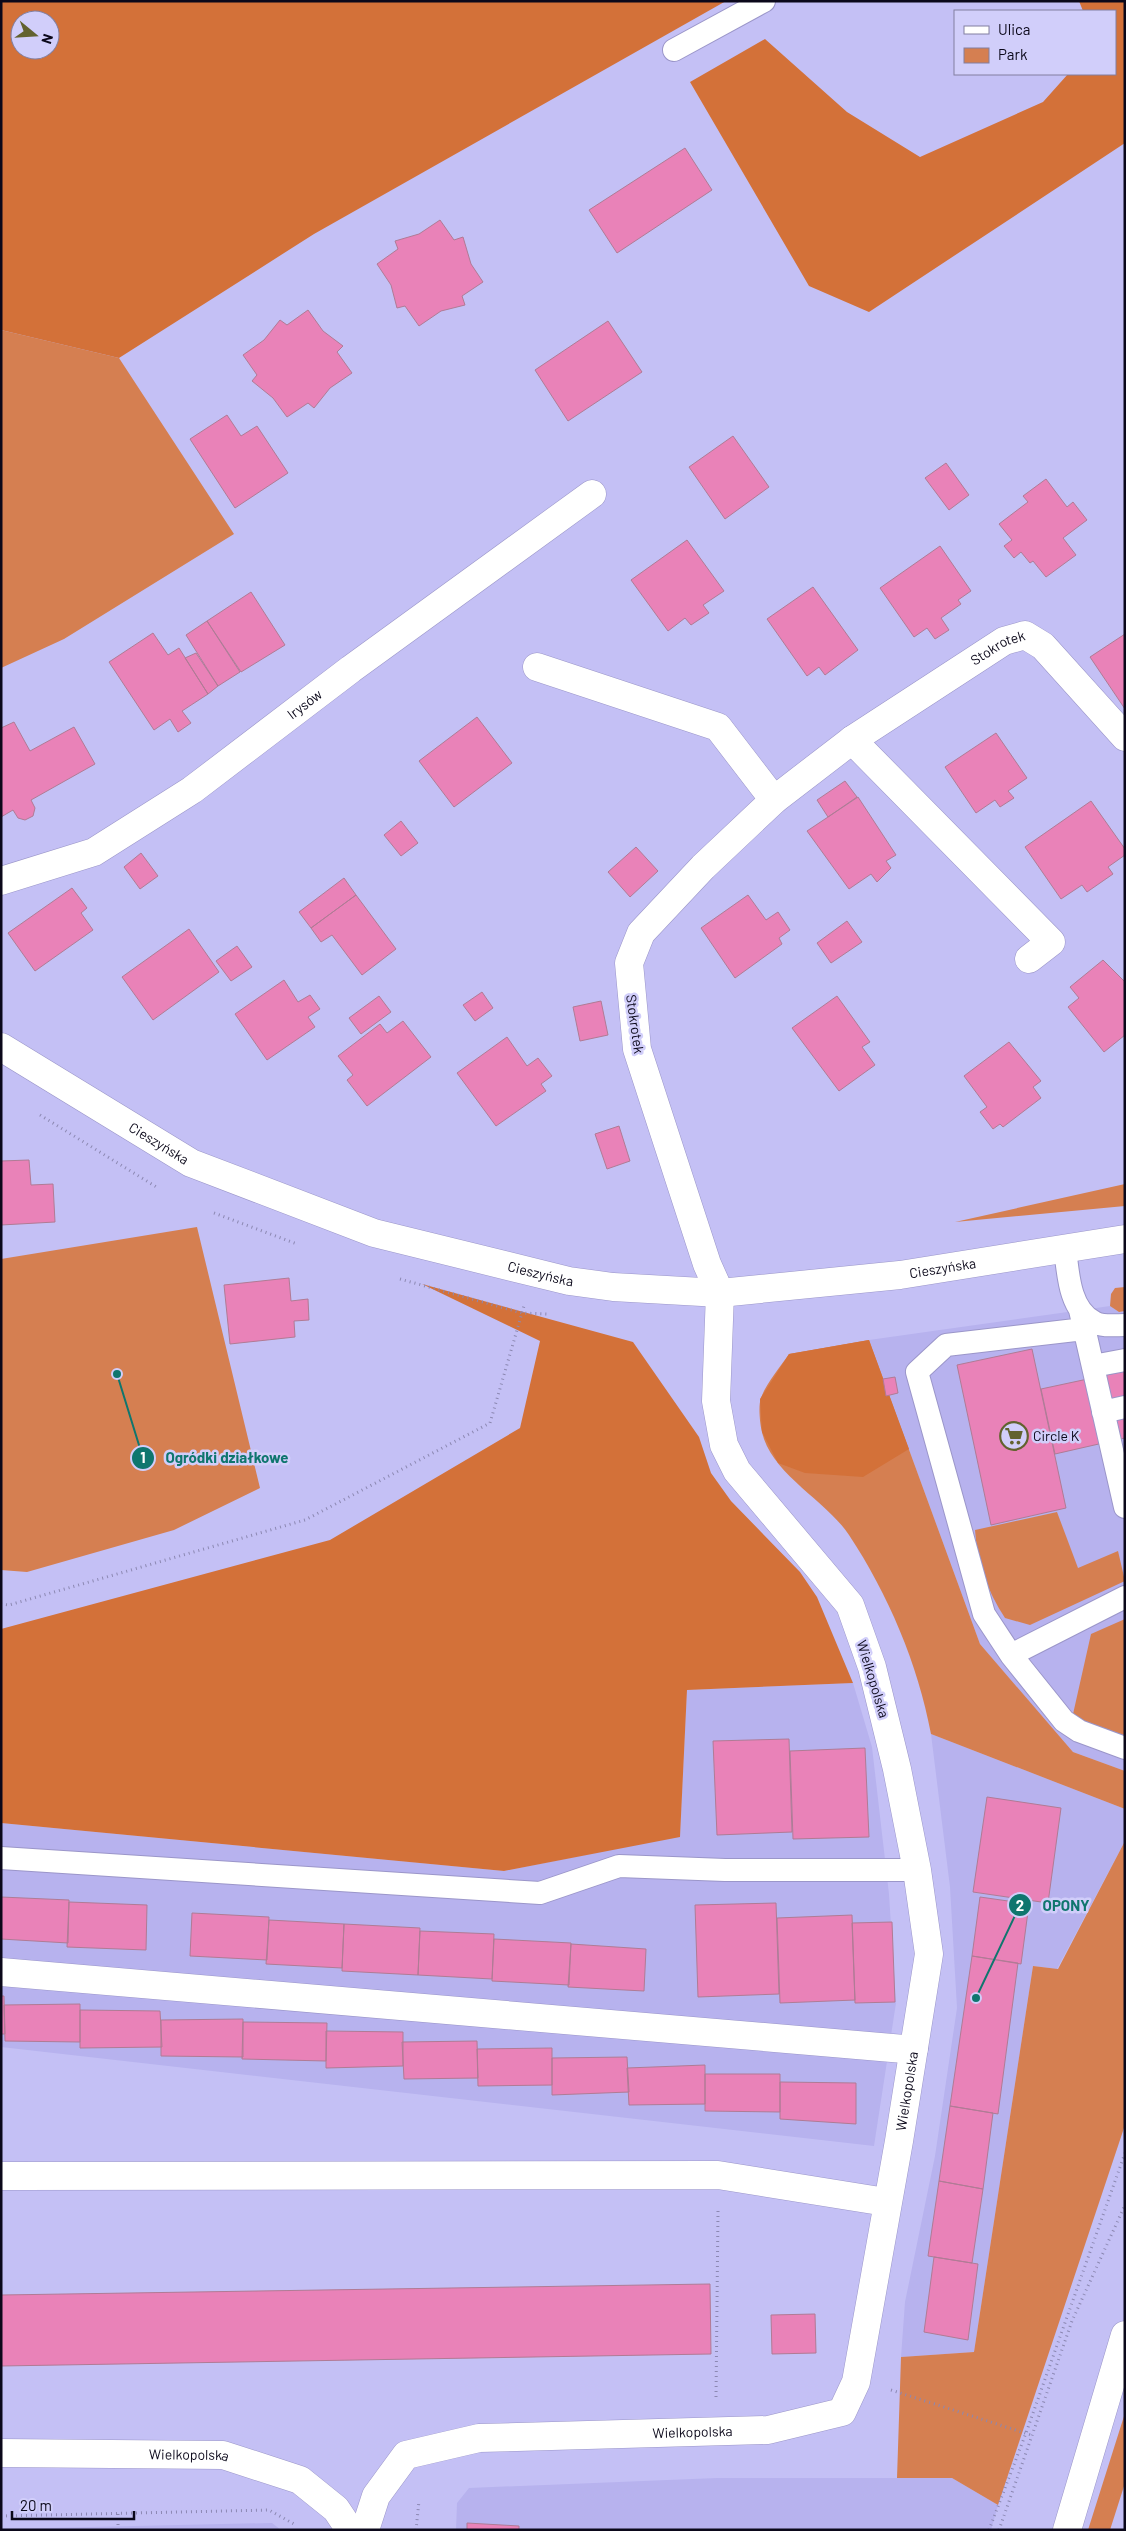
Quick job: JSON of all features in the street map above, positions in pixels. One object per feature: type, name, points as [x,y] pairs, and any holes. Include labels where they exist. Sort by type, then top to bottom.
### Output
[{"type":"street","name":"Irysów","points":[[1,881],[94,852],[192,790],[350,669],[592,494]]},
{"type":"street","name":"Stokrotek","points":[[720,1293],[707,1264],[637,1049],[629,963],[641,933],[703,866],[774,800],[852,740],[1004,641],[1025,635],[1043,646],[1125,736]]},
{"type":"street","points":[[536,667],[718,727],[774,800]]},
{"type":"street","points":[[852,740],[1051,942],[1029,959]]},
{"type":"street","name":"Cieszyńska","points":[[1,1047],[192,1163],[374,1233],[569,1282],[613,1287],[720,1293],[900,1275],[1125,1239]]},
{"type":"street","name":"Wielkopolska","points":[[365,2530],[376,2496],[406,2455],[479,2438],[768,2430],[842,2412],[856,2382],[886,2202],[899,2141],[929,1954],[917,1870],[888,1729],[872,1667],[850,1604],[737,1470],[724,1445],[716,1401],[720,1293]]},
{"type":"street","points":[[1,1972],[914,2048]]},
{"type":"street","points":[[1,2176],[718,2175],[886,2202]]},
{"type":"street","points":[[1067,2530],[1125,2335]]},
{"type":"street","name":"Wielkopolska","points":[[1,2453],[223,2455],[300,2480],[336,2509],[350,2530]]},
{"type":"lane","points":[[674,50],[764,1]]},
{"type":"lane","points":[[1064,1248],[1070,1283],[1082,1320],[1103,1412],[1120,1469],[1124,1502]]},
{"type":"lane","points":[[1125,1325],[1082,1320],[946,1345],[917,1372],[984,1614],[1010,1655],[1064,1721],[1079,1731],[1125,1748]]},
{"type":"lane","points":[[1093,1366],[1125,1360]]},
{"type":"lane","points":[[1103,1412],[1125,1407]]},
{"type":"lane","points":[[1010,1655],[1125,1597]]},
{"type":"lane","points":[[1,1858],[540,1892],[619,1866],[725,1870],[917,1870]]},
{"type":"path","points":[[1,1604],[9,1606],[305,1520],[490,1423],[535,1273]]},
{"type":"path","points":[[989,2530],[1026,2433],[1125,2153]]},
{"type":"path","points":[[715,2431],[718,2175]]},
{"type":"path","points":[[999,2530],[1030,2435],[1072,2321],[1125,2205]]},
{"type":"path","points":[[906,2394],[1030,2435]]},
{"type":"path","points":[[1,2516],[268,2510],[303,2528]]},
{"type":"path","points":[[118,2514],[118,2530]]},
{"type":"shaded area","points":[[1,1],[726,1],[314,234],[119,358],[1,330]]},
{"type":"shaded area","points":[[1079,1],[1125,1],[1125,143],[869,312],[809,286],[690,82],[765,39],[847,112],[920,157],[1043,102],[1067,75],[1116,75],[1116,10],[1083,10]]},
{"type":"shaded area","points":[[422,1284],[633,1342],[699,1437],[711,1473],[731,1501],[800,1572],[817,1597],[853,1683],[687,1690],[680,1837],[504,1871],[1,1823],[1,1629],[330,1540],[520,1428],[540,1341]]},
{"type":"shaded area","points":[[1110,1306],[1119,1312],[1125,1311],[1125,1771],[1073,1752],[980,1644],[869,1340]]},
{"type":"shaded area","points":[[869,1340],[909,1449],[863,1477],[805,1473],[778,1463],[762,1432],[760,1399],[789,1354]]},
{"type":"shaded area","points":[[853,1683],[872,1747],[889,1894],[896,2003],[874,2146],[1,2047],[1,1823],[504,1871],[680,1836],[687,1690]]},
{"type":"shaded area","points":[[931,1734],[1125,1809],[1125,1841],[1057,1969],[1033,1966],[974,2352],[901,2357],[905,2302],[935,2156],[957,2008],[950,1887]]},
{"type":"shaded area","points":[[717,2478],[952,2478],[998,2505],[991,2530],[456,2530],[457,2503],[469,2488]]},
{"type":"shaded area","points":[[272,2523],[281,2530],[1,2530],[1,2529]]},
{"type":"green space","points":[[1,330],[119,358],[234,534],[64,639],[1,668]]},
{"type":"green space","points":[[1125,1184],[1125,1206],[955,1222]]},
{"type":"green space","points":[[197,1227],[260,1488],[174,1530],[27,1572],[1,1570],[1,1259]]},
{"type":"green space","points":[[1125,1287],[1125,1311],[1119,1312],[1110,1306],[1111,1294],[1115,1288]]},
{"type":"green space","points":[[869,1340],[980,1644],[1073,1752],[1125,1771],[1125,1809],[931,1734],[918,1682],[900,1630],[889,1605],[863,1558],[839,1523],[788,1474],[767,1447],[762,1432],[759,1410],[760,1401],[766,1387],[789,1354]]},
{"type":"green space","points":[[1057,1512],[1078,1568],[1118,1551],[1125,1581],[1030,1625],[1005,1618],[984,1576],[975,1530]]},
{"type":"green space","points":[[1125,1619],[1125,1741],[1071,1723],[1091,1634]]},
{"type":"green space","points":[[1125,1841],[1125,2125],[998,2505],[952,2478],[897,2478],[901,2357],[974,2352],[1033,1966],[1058,1969]]},
{"type":"green space","points":[[1125,2413],[1125,2483],[1110,2530],[1088,2530]]},
{"type":"building","points":[[685,148],[712,190],[617,253],[589,210]]},
{"type":"building","points":[[440,220],[454,240],[463,237],[471,264],[483,282],[462,296],[465,305],[441,311],[419,326],[405,306],[397,308],[391,285],[377,264],[398,249],[395,241],[419,234]]},
{"type":"building","points":[[308,310],[323,331],[343,346],[337,352],[352,373],[330,388],[314,408],[308,403],[287,417],[273,398],[252,381],[257,375],[243,355],[264,340],[280,320],[287,325]]},
{"type":"building","points":[[608,321],[642,372],[568,421],[535,370]]},
{"type":"building","points":[[227,415],[241,436],[257,426],[288,473],[235,508],[190,439]]},
{"type":"building","points":[[733,436],[769,487],[725,519],[689,467]]},
{"type":"building","points":[[946,463],[969,495],[949,510],[925,478]]},
{"type":"building","points":[[1046,479],[1067,507],[1073,502],[1087,520],[1063,538],[1076,555],[1046,577],[1033,561],[1030,563],[1021,552],[1014,558],[1004,546],[1012,540],[999,524],[1028,502],[1023,496]]},
{"type":"building","points":[[687,540],[724,591],[703,605],[709,613],[691,625],[685,618],[668,631],[631,580]]},
{"type":"building","points":[[940,546],[971,591],[958,600],[961,604],[941,618],[949,630],[935,639],[927,628],[914,637],[880,588]]},
{"type":"building","points":[[813,587],[858,650],[825,675],[819,667],[807,676],[767,619]]},
{"type":"building","points":[[251,592],[285,645],[241,672],[207,621]]},
{"type":"building","points":[[207,621],[240,672],[218,686],[186,635]]},
{"type":"building","points":[[153,633],[168,655],[179,648],[208,694],[182,711],[191,723],[178,732],[170,719],[154,730],[109,662]]},
{"type":"building","points":[[1125,634],[1125,709],[1090,657]]},
{"type":"building","points":[[196,653],[218,686],[208,694],[185,658]]},
{"type":"building","points":[[477,717],[512,763],[454,807],[419,761]]},
{"type":"building","points":[[14,722],[30,751],[74,727],[95,764],[31,800],[35,808],[33,816],[25,820],[18,818],[13,810],[1,817],[1,728]]},
{"type":"building","points":[[996,733],[1027,778],[1008,791],[1014,798],[1000,807],[995,800],[976,813],[945,767]]},
{"type":"building","points":[[845,781],[857,797],[828,817],[817,800]]},
{"type":"building","points":[[858,797],[896,855],[886,861],[891,868],[877,882],[871,874],[849,889],[807,831]]},
{"type":"building","points":[[1091,801],[1125,849],[1125,855],[1108,867],[1113,874],[1087,892],[1082,885],[1061,899],[1025,847]]},
{"type":"building","points":[[401,821],[418,843],[401,856],[384,835]]},
{"type":"building","points":[[636,847],[658,871],[630,897],[608,872]]},
{"type":"building","points":[[141,853],[158,876],[140,889],[124,867]]},
{"type":"building","points":[[344,878],[356,895],[311,928],[299,912]]},
{"type":"building","points":[[72,888],[87,908],[81,913],[93,930],[35,971],[8,933]]},
{"type":"building","points":[[356,895],[396,949],[362,975],[332,935],[321,942],[311,928]]},
{"type":"building","points":[[748,895],[766,920],[778,912],[790,930],[779,938],[782,944],[735,978],[701,928]]},
{"type":"building","points":[[847,921],[862,942],[831,963],[817,943]]},
{"type":"building","points":[[189,929],[219,972],[153,1020],[122,977]]},
{"type":"building","points":[[237,946],[252,967],[231,981],[216,961]]},
{"type":"building","points":[[1103,960],[1125,982],[1125,1035],[1104,1052],[1068,1007],[1079,998],[1070,987]]},
{"type":"building","points":[[284,980],[298,1002],[310,995],[320,1009],[308,1017],[315,1027],[267,1060],[235,1014]]},
{"type":"building","points":[[482,992],[493,1008],[475,1021],[463,1005]]},
{"type":"building","points":[[379,996],[391,1012],[361,1034],[349,1018]]},
{"type":"building","points":[[837,996],[870,1042],[862,1047],[875,1065],[839,1091],[792,1028]]},
{"type":"building","points":[[601,1001],[608,1035],[580,1041],[573,1007]]},
{"type":"building","points":[[403,1021],[431,1057],[367,1106],[347,1080],[353,1075],[338,1056],[380,1024],[387,1033]]},
{"type":"building","points":[[507,1037],[527,1066],[538,1058],[552,1076],[541,1084],[546,1091],[496,1126],[457,1073]]},
{"type":"building","points":[[1009,1042],[1041,1081],[1033,1087],[1041,1098],[1003,1127],[1000,1124],[993,1129],[980,1112],[987,1107],[964,1076]]},
{"type":"building","points":[[619,1126],[630,1161],[607,1169],[595,1134]]},
{"type":"building","points":[[29,1160],[31,1185],[53,1184],[55,1222],[1,1225],[1,1161]]},
{"type":"building","points":[[289,1278],[291,1301],[308,1299],[309,1320],[294,1321],[295,1337],[230,1344],[224,1285]]},
{"type":"building","points":[[1032,1349],[1066,1508],[991,1525],[957,1365]]},
{"type":"building","points":[[1125,1371],[1125,1438],[1055,1454],[1041,1389]]},
{"type":"building","points":[[895,1377],[898,1393],[886,1396],[883,1379]]},
{"type":"building","points":[[789,1739],[792,1832],[717,1835],[713,1741]]},
{"type":"building","points":[[865,1748],[869,1837],[793,1839],[790,1751]]},
{"type":"building","points":[[987,1797],[1061,1808],[1048,1903],[973,1892]]},
{"type":"building","points":[[1,1897],[69,1900],[68,1943],[1,1939]]},
{"type":"building","points":[[980,1897],[1029,1904],[1021,1964],[972,1956]]},
{"type":"building","points":[[69,1902],[147,1905],[146,1950],[67,1947]]},
{"type":"building","points":[[776,1903],[779,1994],[698,1997],[695,1905]]},
{"type":"building","points":[[192,1913],[269,1917],[267,1960],[190,1956]]},
{"type":"building","points":[[852,1915],[855,2000],[780,2003],[777,1918]]},
{"type":"building","points":[[269,1920],[344,1924],[342,1968],[266,1964]]},
{"type":"building","points":[[892,1922],[895,2002],[855,2003],[852,1923]]},
{"type":"building","points":[[344,1924],[420,1928],[418,1975],[342,1971]]},
{"type":"building","points":[[420,1931],[494,1934],[492,1979],[418,1975]]},
{"type":"building","points":[[494,1939],[571,1943],[569,1985],[492,1981]]},
{"type":"building","points":[[571,1944],[646,1949],[644,1991],[568,1987]]},
{"type":"building","points":[[972,1956],[1018,1963],[998,2114],[950,2106]]},
{"type":"building","points":[[1,1996],[4,1996],[5,2034],[1,2034]]},
{"type":"building","points":[[80,2004],[80,2042],[5,2041],[4,2005]]},
{"type":"building","points":[[80,2010],[160,2011],[162,2047],[80,2048]]},
{"type":"building","points":[[243,2019],[243,2057],[161,2056],[161,2020]]},
{"type":"building","points":[[243,2022],[327,2023],[326,2061],[242,2059]]},
{"type":"building","points":[[326,2031],[403,2032],[403,2066],[326,2068]]},
{"type":"building","points":[[477,2041],[478,2078],[404,2079],[402,2042]]},
{"type":"building","points":[[552,2048],[552,2085],[478,2086],[477,2049]]},
{"type":"building","points":[[627,2057],[629,2092],[552,2095],[552,2058]]},
{"type":"building","points":[[705,2065],[705,2104],[629,2105],[627,2068]]},
{"type":"building","points":[[705,2074],[780,2074],[780,2112],[705,2111]]},
{"type":"building","points":[[780,2082],[856,2083],[856,2124],[780,2119]]},
{"type":"building","points":[[950,2106],[993,2113],[983,2189],[939,2181]]},
{"type":"building","points":[[939,2181],[983,2189],[972,2263],[928,2256]]},
{"type":"building","points":[[934,2257],[978,2264],[968,2340],[924,2332]]},
{"type":"building","points":[[710,2284],[711,2354],[1,2366],[1,2295]]},
{"type":"building","points":[[815,2314],[816,2353],[772,2354],[771,2315]]},
{"type":"building","points":[[467,2523],[519,2526],[519,2530],[467,2530]]},
{"type":"place","name":"Ogródki działkowe","points":[[117,1374]]},
{"type":"place","name":"Circle K","points":[[1014,1436]]},
{"type":"place","name":"OPONY","points":[[976,1998]]}]
